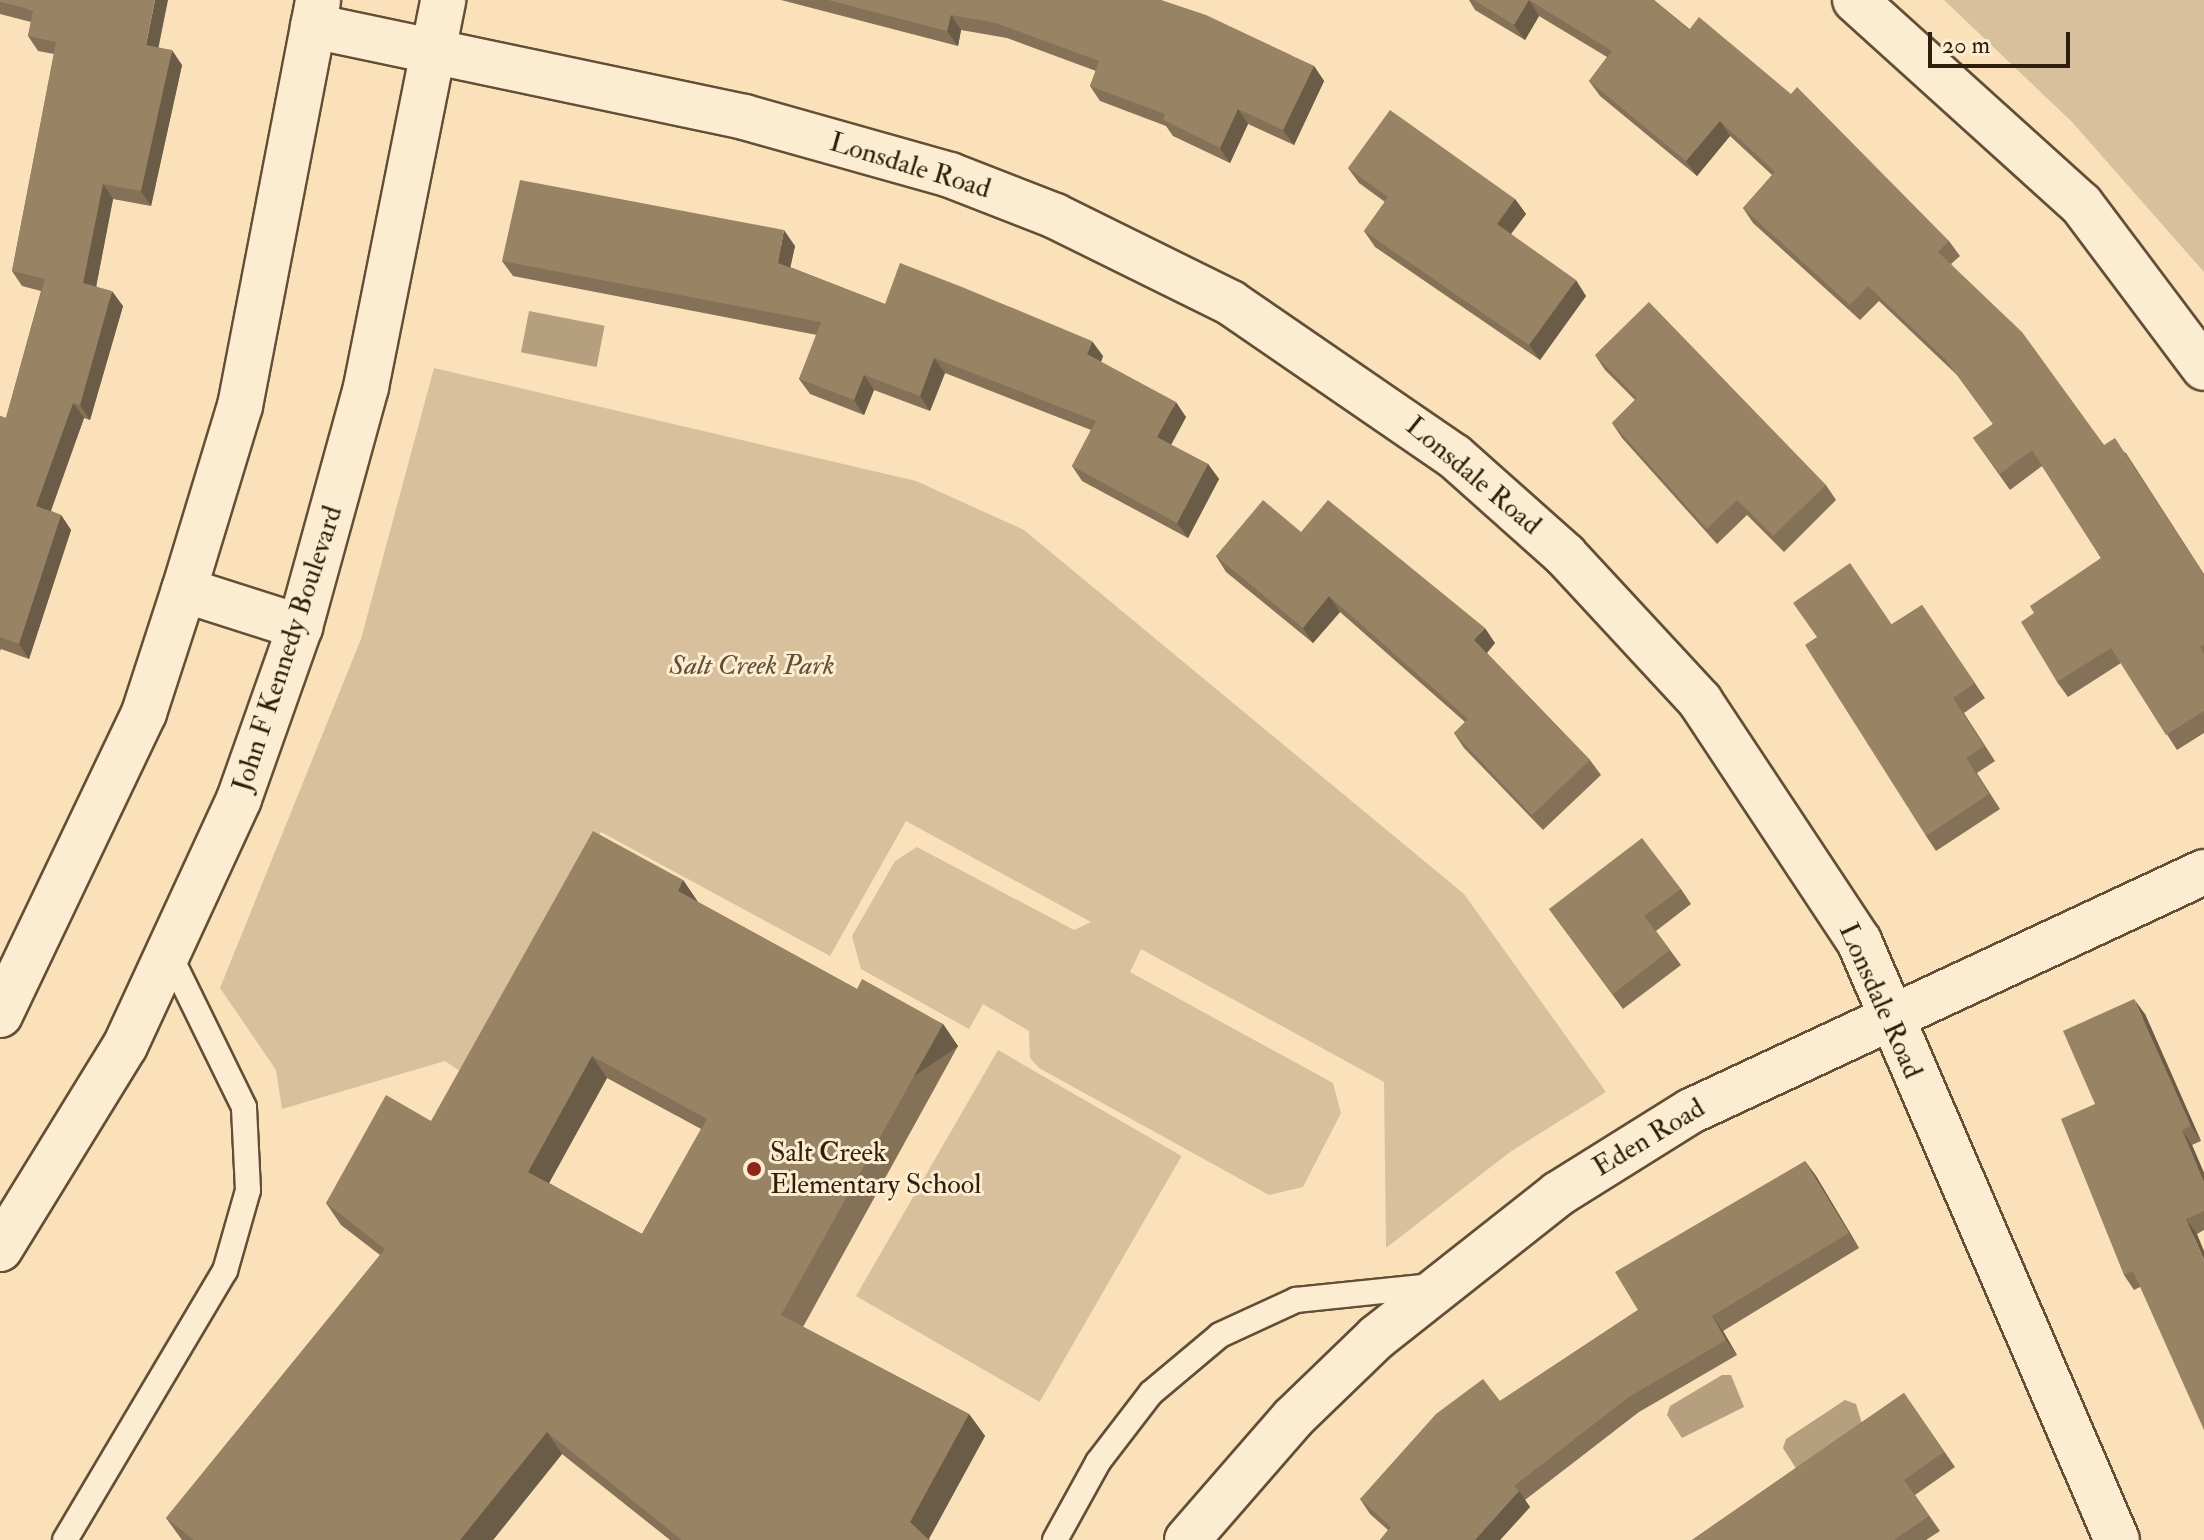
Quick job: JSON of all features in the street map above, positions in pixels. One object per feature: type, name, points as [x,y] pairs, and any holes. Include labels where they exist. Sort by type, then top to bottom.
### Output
[{"type":"street","name":"John F Kennedy Boulevard","points":[[0,1249],[125,1046],[239,799],[300,627],[366,387],[443,0]]},
{"type":"street","points":[[1855,0],[2081,204],[2204,368]]},
{"type":"street","name":"Lonsdale Road","points":[[316,13],[432,48],[744,117],[950,175],[1111,241],[1331,366],[1518,510],[1700,701],[1859,941],[2117,1540]]},
{"type":"street","points":[[0,1015],[144,713],[184,590],[240,406],[316,13]]},
{"type":"street","points":[[184,590],[300,627]]},
{"type":"street","name":"Eden Road","points":[[1187,1540],[1293,1418],[1442,1285],[1558,1194],[1691,1111],[2204,872]]},
{"type":"lane","points":[[65,1540],[225,1271],[248,1190],[244,1107],[168,952]]},
{"type":"lane","points":[[1055,1540],[1098,1462],[1151,1393],[1220,1335],[1296,1300],[1442,1285]]},
{"type":"green space","points":[[1944,0],[2204,0],[2204,272],[2072,122]]},
{"type":"green space","name":"Salt Creek Park","points":[[434,368],[916,481],[1024,530],[1464,894],[1606,1092],[1510,1152],[1386,1248],[1384,1082],[1141,949],[1130,972],[1333,1083],[1341,1113],[1303,1187],[1269,1195],[1039,1068],[1030,1058],[1029,1031],[983,1004],[969,1029],[861,969],[852,936],[895,861],[917,847],[1074,930],[1091,922],[906,821],[830,956],[601,832],[466,1075],[445,1061],[282,1109],[276,1070],[220,988],[361,639]]},
{"type":"green space","points":[[998,1050],[1182,1156],[1040,1402],[856,1296]]},
{"type":"shaded area","points":[[529,311],[605,326],[597,367],[521,352]]},
{"type":"shaded area","points":[[1722,1375],[1731,1375],[1744,1407],[1682,1438],[1667,1415],[1670,1406]]},
{"type":"shaded area","points":[[1845,1400],[1856,1404],[1863,1427],[1797,1470],[1783,1448],[1786,1439]]},
{"type":"building","points":[[0,0],[155,0],[146,45],[172,50],[141,191],[103,184],[83,283],[112,291],[80,405],[73,403],[36,506],[61,515],[19,644],[0,637],[0,416],[6,418],[45,279],[12,271],[56,42],[28,36],[33,10]]},
{"type":"building","points":[[828,0],[1161,0],[1206,15],[1314,66],[1283,130],[1238,109],[1220,148],[1163,120],[1165,114],[1090,86],[1099,61],[996,23],[951,15],[947,31]]},
{"type":"building","points":[[1474,0],[1529,0],[1514,25]]},
{"type":"building","points":[[1529,0],[1654,0],[1689,30],[1699,17],[1791,94],[1797,87],[1949,241],[1938,252],[2022,332],[2104,445],[2115,438],[2204,575],[2204,645],[2200,647],[2204,654],[2204,711],[2166,735],[2111,648],[2057,682],[2021,622],[2034,613],[2030,606],[2101,558],[2032,450],[2000,474],[1973,438],[1993,424],[1946,360],[1868,286],[1850,305],[1743,208],[1775,172],[1720,121],[1686,161],[1589,81],[1612,51]]},
{"type":"building","points":[[1390,110],[1515,199],[1497,224],[1576,280],[1529,345],[1364,231],[1388,197],[1348,168]]},
{"type":"building","points":[[520,180],[784,230],[778,263],[885,304],[900,263],[962,287],[1092,341],[1087,354],[1176,402],[1157,437],[1208,464],[1177,523],[1072,466],[1096,421],[934,358],[920,396],[864,375],[854,400],[799,379],[821,322],[502,261]]},
{"type":"building","points":[[1649,302],[1826,485],[1773,536],[1737,500],[1707,529],[1612,423],[1637,398],[1595,355]]},
{"type":"building","points":[[1263,500],[1301,532],[1328,500],[1485,628],[1474,640],[1590,760],[1532,815],[1454,733],[1468,719],[1329,596],[1303,628],[1216,556]]},
{"type":"building","points":[[1850,563],[1892,625],[1922,605],[1975,683],[1953,698],[1984,746],[1966,758],[1989,794],[1926,836],[1805,645],[1817,637],[1793,603]]},
{"type":"building","points":[[593,831],[683,880],[678,891],[857,989],[862,979],[943,1024],[781,1315],[969,1414],[910,1522],[929,1540],[682,1540],[547,1432],[460,1540],[194,1540],[166,1518],[385,1249],[326,1203],[386,1095],[431,1121]],"holes":[[[592,1056],[707,1119],[642,1234],[528,1172]]]},
{"type":"building","points":[[1642,838],[1681,889],[1644,916],[1670,950],[1613,994],[1549,909]]},
{"type":"building","points":[[2134,999],[2191,1126],[2182,1130],[2204,1182],[2204,1211],[2186,1219],[2204,1260],[2204,1430],[2133,1271],[2124,1275],[2061,1119],[2095,1104],[2063,1031]]},
{"type":"building","points":[[1805,1161],[1849,1233],[1712,1316],[1726,1340],[1629,1397],[1514,1486],[1519,1491],[1475,1540],[1380,1540],[1391,1527],[1360,1499],[1436,1414],[1483,1379],[1500,1401],[1638,1310],[1615,1272]]},
{"type":"building","points":[[1904,1393],[1944,1452],[1904,1480],[1929,1516],[1894,1540],[1692,1540]]},
{"type":"place","name":"Salt Creek Elementary School","points":[[754,1169]]}]
